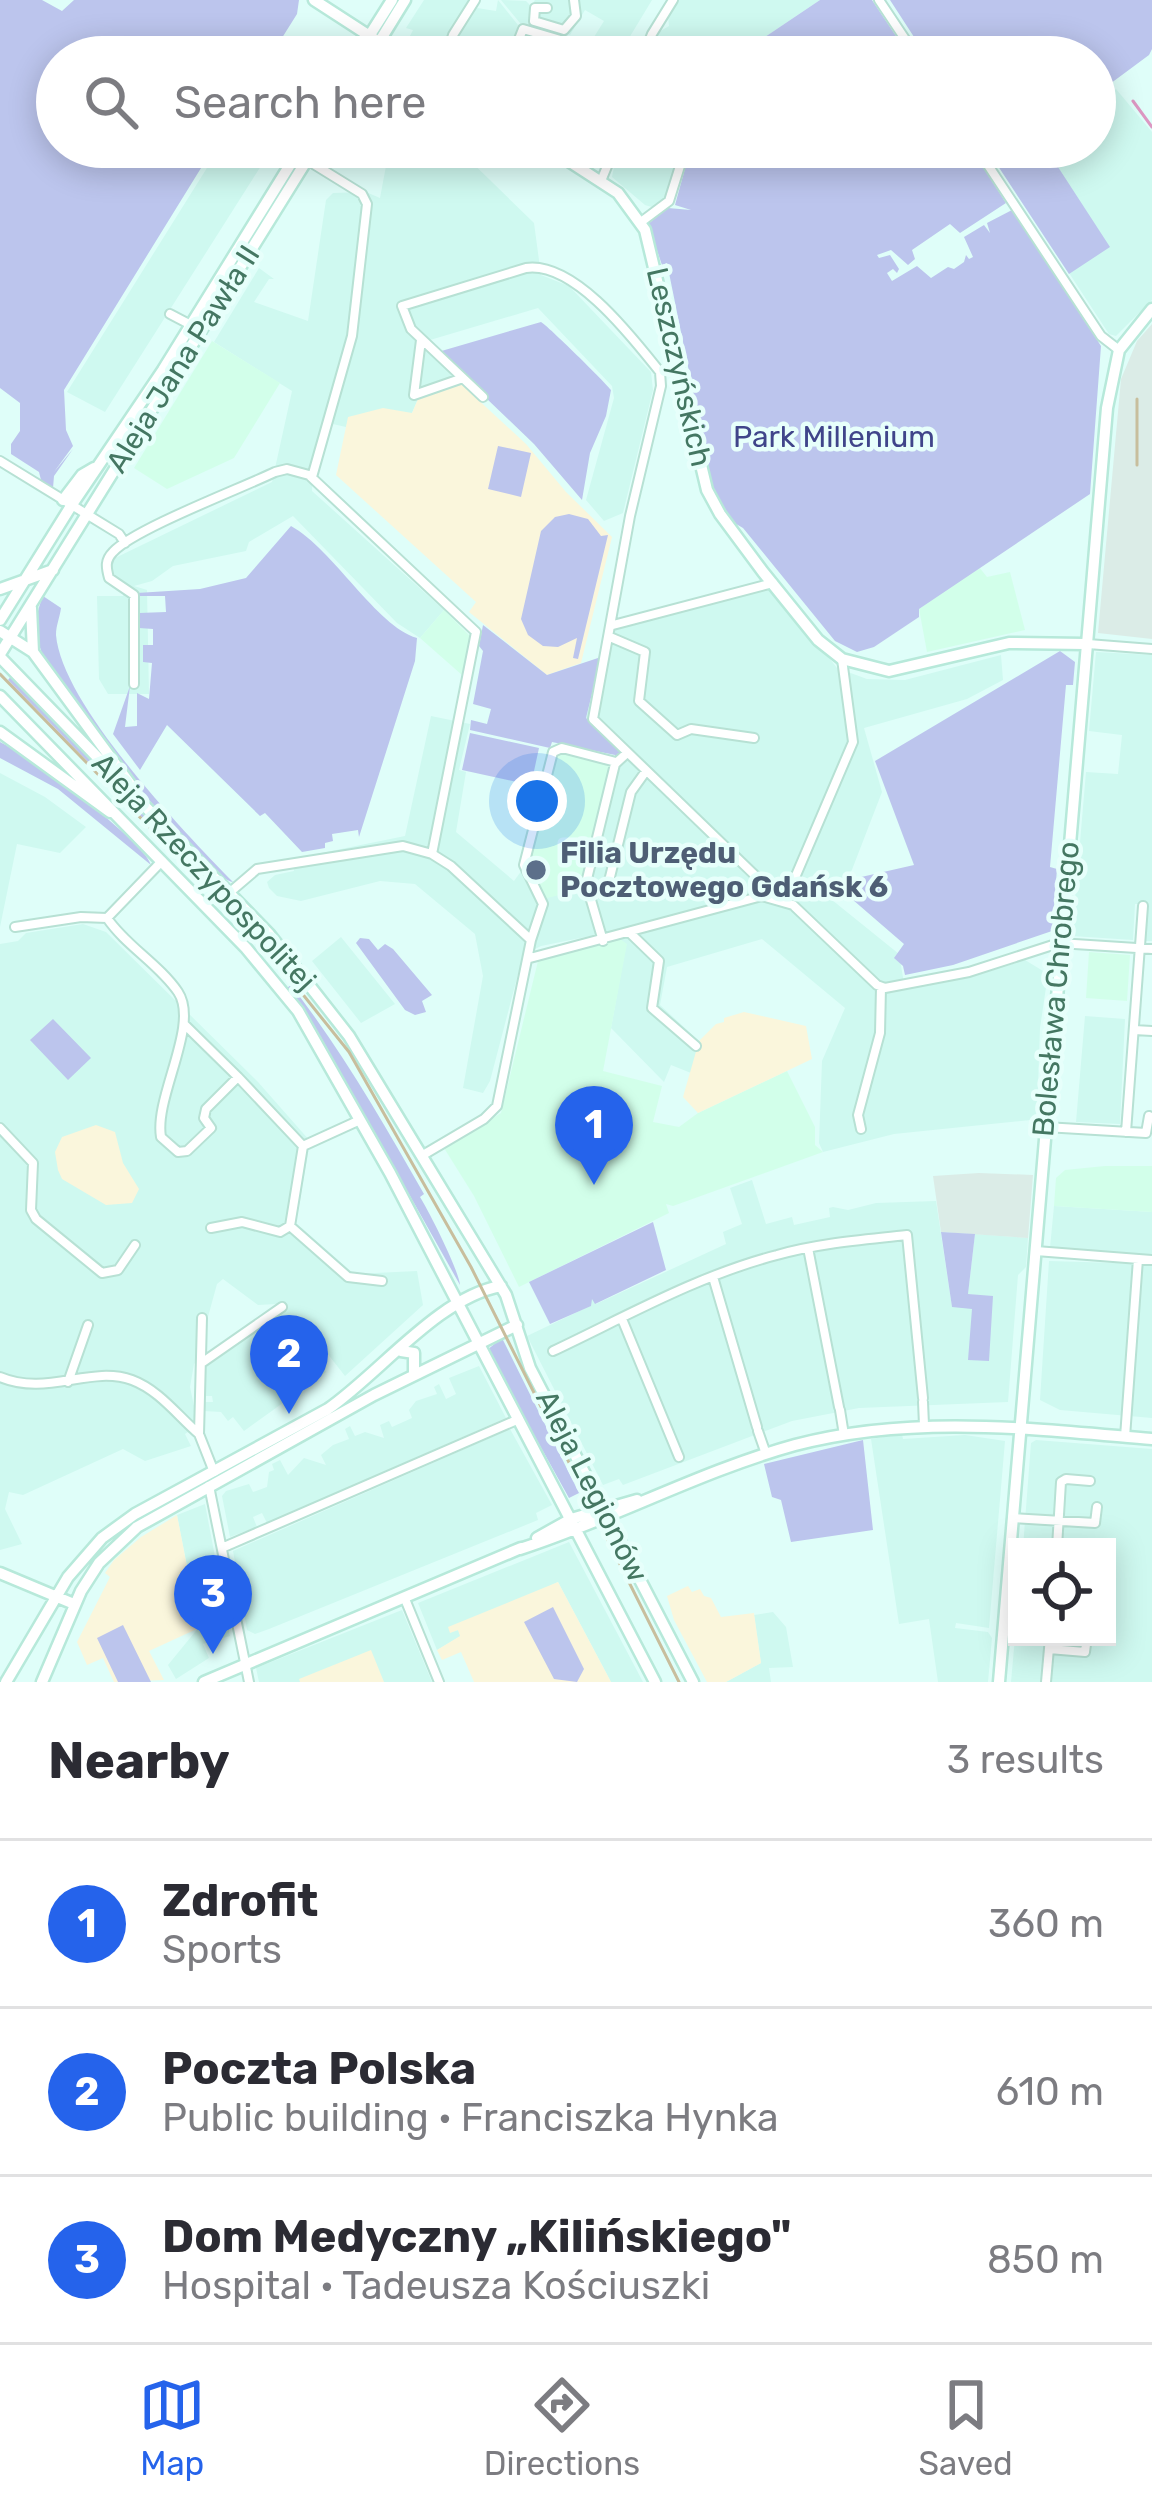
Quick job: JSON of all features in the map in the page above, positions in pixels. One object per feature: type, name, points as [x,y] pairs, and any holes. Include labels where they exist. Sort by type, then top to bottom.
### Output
[{"type":"main road","points":[[314,0],[369,36]]},
{"type":"main road","points":[[375,36],[392,0]]},
{"type":"main road","points":[[376,36],[406,0]]},
{"type":"main road","name":"Aleja Jana Pawła II","points":[[0,620],[67,503],[191,325],[288,168]]},
{"type":"main road","name":"Aleja Jana Pawła II","points":[[3,659],[5,635],[31,607],[289,168]]},
{"type":"main road","name":"Leszczyńskich","points":[[581,168],[626,202],[640,221],[654,256],[707,490],[720,514],[818,640],[842,659]]},
{"type":"main road","name":"Bolesława Chrobrego","points":[[999,1682],[1109,382],[1119,350],[1152,310]]},
{"type":"main road","points":[[0,589],[52,571]]},
{"type":"main road","points":[[31,607],[33,652]]},
{"type":"main road","points":[[5,635],[33,652],[126,776],[136,797]]},
{"type":"main road","points":[[842,659],[889,671],[1017,642],[1085,644]]},
{"type":"main road","name":"Aleja Rzeczypospolitej","points":[[3,659],[230,893],[323,999],[501,1286]]},
{"type":"main road","name":"Aleja Rzeczypospolitej","points":[[0,696],[284,992],[361,1120],[457,1301]]},
{"type":"main road","points":[[2,736],[118,817]]},
{"type":"main road","points":[[6,1682],[83,1557],[113,1528],[328,1409],[457,1301],[501,1286]]},
{"type":"main road","name":"Aleja Legionów","points":[[501,1286],[530,1368],[693,1682]]},
{"type":"main road","name":"Aleja Legionów","points":[[457,1301],[655,1682]]},
{"type":"main road","points":[[42,1682],[74,1604],[99,1563],[125,1536],[208,1485],[517,1325]]},
{"type":"main road","points":[[401,1351],[414,1353],[414,1375]]},
{"type":"main road","points":[[204,1682],[574,1524],[766,1454],[844,1435],[924,1425],[1152,1439]]},
{"type":"main road","points":[[0,1573],[74,1604]]},
{"type":"street","points":[[453,36],[475,0]]},
{"type":"street","points":[[547,8],[536,8],[534,21],[564,29],[577,16],[574,0]]},
{"type":"street","points":[[651,36],[674,0]]},
{"type":"street","points":[[879,0],[902,36]]},
{"type":"street","points":[[520,36],[523,29],[547,36]]},
{"type":"street","points":[[312,477],[352,336],[367,212],[362,194],[322,168]]},
{"type":"street","points":[[602,181],[607,168]]},
{"type":"street","points":[[640,221],[669,201],[679,168]]},
{"type":"street","points":[[990,168],[1101,336],[1119,350]]},
{"type":"street","points":[[482,397],[406,323],[402,306],[526,268],[544,267],[571,277],[661,376]]},
{"type":"street","points":[[170,314],[191,325]]},
{"type":"street","points":[[421,338],[414,395],[463,378]]},
{"type":"street","points":[[661,376],[680,372]]},
{"type":"street","points":[[661,376],[592,719],[764,884],[764,897]]},
{"type":"street","points":[[0,461],[119,534],[125,543]]},
{"type":"street","points":[[134,684],[134,595],[114,583],[106,567],[110,556],[125,543],[275,472],[287,469],[312,477],[465,619],[477,637],[432,854]]},
{"type":"street","points":[[613,625],[773,583]]},
{"type":"street","points":[[610,637],[645,652],[639,701],[677,735],[692,729],[754,738]]},
{"type":"street","points":[[1085,644],[1152,649]]},
{"type":"street","points":[[785,901],[854,742],[842,659]]},
{"type":"street","points":[[423,1155],[487,1117],[498,1103],[531,940],[543,904],[524,865],[553,752],[562,748],[616,762]]},
{"type":"street","points":[[603,941],[586,883],[616,762],[627,753]]},
{"type":"street","points":[[589,896],[608,885],[631,793],[646,771]]},
{"type":"street","points":[[230,893],[257,869],[391,845],[432,854],[451,866],[531,940]]},
{"type":"street","points":[[107,918],[162,861]]},
{"type":"street","points":[[530,958],[746,898],[785,901],[881,987],[882,1022],[858,1115],[861,1129]]},
{"type":"street","points":[[1126,1132],[1143,906]]},
{"type":"street","points":[[15,927],[107,918],[178,991],[185,1025],[159,1131],[182,1154],[211,1128],[204,1118],[206,1109],[238,1078]]},
{"type":"street","points":[[628,932],[659,962],[652,1008],[696,1046]]},
{"type":"street","points":[[881,987],[969,972],[1059,943],[1152,949]]},
{"type":"street","points":[[185,1025],[303,1146]]},
{"type":"street","points":[[1134,1030],[1152,1031]]},
{"type":"street","points":[[1046,1127],[1145,1133],[1150,1116],[1127,1114]]},
{"type":"street","points":[[303,1146],[361,1120]]},
{"type":"street","points":[[0,1128],[33,1163],[32,1210],[40,1224],[102,1274],[118,1270],[135,1245]]},
{"type":"street","points":[[211,1228],[242,1222],[280,1232],[290,1226],[303,1146]]},
{"type":"street","points":[[290,1226],[348,1277],[382,1281]]},
{"type":"street","points":[[553,1351],[764,1258],[907,1235],[924,1425]]},
{"type":"street","points":[[808,1248],[844,1435]]},
{"type":"street","points":[[1036,1251],[1152,1260]]},
{"type":"street","points":[[1125,1437],[1138,1259]]},
{"type":"street","points":[[713,1277],[766,1454]]},
{"type":"street","points":[[203,1363],[282,1307]]},
{"type":"street","points":[[199,1435],[202,1318]]},
{"type":"street","points":[[622,1319],[690,1483]]},
{"type":"street","points":[[68,1382],[88,1325]]},
{"type":"street","points":[[0,1377],[37,1386],[116,1376],[133,1381],[158,1396],[199,1435],[214,1472]]},
{"type":"street","points":[[224,1547],[520,1419]]},
{"type":"street","points":[[1058,1538],[1061,1482],[1090,1481]]},
{"type":"street","points":[[208,1485],[249,1682]]},
{"type":"street","points":[[1013,1518],[1095,1522],[1097,1507]]},
{"type":"street","points":[[405,1599],[440,1682]]},
{"type":"street","points":[[1046,1682],[1049,1646]]},
{"type":"street","points":[[1049,1649],[1085,1652],[1086,1646]]},
{"type":"shaded area","points":[[424,0],[470,0],[452,36],[410,36],[413,30],[406,28]]},
{"type":"shaded area","points":[[498,0],[518,25],[515,36],[460,36],[477,8],[496,11]]},
{"type":"shaded area","points":[[501,0],[526,1],[531,6],[535,0],[652,0],[630,36],[595,36],[604,21],[585,10],[570,35],[520,23]]},
{"type":"shaded area","points":[[678,0],[820,0],[766,36],[656,36],[669,26],[668,16]]},
{"type":"shaded area","points":[[1116,89],[1152,132],[1152,300],[1116,336],[1109,334],[1000,168],[1116,168]]},
{"type":"shaded area","points":[[207,168],[260,168],[105,412],[67,392]]},
{"type":"shaded area","points":[[386,168],[478,168],[534,223],[541,275],[569,286],[651,372],[653,390],[623,513],[604,521],[586,500],[614,398],[612,386],[538,308],[430,340],[464,384],[418,399],[412,413],[349,417],[346,427],[324,422],[313,463],[312,491],[444,610],[420,638],[397,623],[293,516],[249,542],[246,551],[173,566],[152,581],[134,586],[147,590],[149,694],[108,694],[99,679],[97,596],[123,596],[123,586],[112,577],[109,566],[113,559],[272,482],[292,391],[214,342],[259,268],[274,279],[269,279],[254,302],[308,321],[326,200],[333,193],[366,192],[380,198]]},
{"type":"shaded area","points":[[614,168],[675,168],[666,195],[655,208],[612,177]]},
{"type":"shaded area","points":[[1152,324],[1152,639],[1098,633],[1121,379],[1137,341]]},
{"type":"shaded area","points":[[212,341],[280,383],[234,458],[167,489],[134,468]]},
{"type":"shaded area","points":[[460,383],[526,444],[612,537],[581,663],[547,675],[469,612],[476,602],[336,475],[348,417],[383,408],[412,413],[418,399]]},
{"type":"shaded area","points":[[979,567],[987,577],[1010,572],[1025,630],[927,652],[919,609]]},
{"type":"shaded area","points":[[759,581],[771,584],[837,668],[867,679],[905,680],[1001,655],[1003,680],[967,699],[864,728],[882,792],[848,880],[811,883],[899,954],[905,989],[971,977],[1025,960],[1048,974],[1040,1028],[1037,1116],[1031,1120],[894,1134],[823,1152],[819,1143],[822,1061],[845,1008],[762,939],[667,967],[660,1005],[699,1041],[691,1073],[671,1065],[664,1082],[611,1028],[626,944],[610,932],[541,946],[523,955],[490,1081],[483,1093],[463,1088],[483,976],[475,934],[415,884],[380,881],[301,901],[277,896],[269,888],[267,882],[275,875],[294,871],[292,859],[405,836],[431,716],[470,724],[459,770],[466,772],[456,832],[514,881],[522,870],[540,900],[620,754],[586,718],[608,622]]},
{"type":"shaded area","points":[[444,610],[470,636],[462,675],[420,638]]},
{"type":"shaded area","points":[[1096,652],[1152,655],[1152,941],[1144,941],[1146,904],[1135,904],[1133,940],[1072,936],[1086,772],[1118,774],[1122,735],[1089,731]]},
{"type":"shaded area","points":[[553,745],[615,761],[586,888],[540,900],[522,870]]},
{"type":"shaded area","points":[[0,773],[45,797],[86,827],[60,853],[17,844],[0,927]]},
{"type":"shaded area","points":[[83,924],[106,932],[258,1082],[310,1141],[296,1223],[354,1274],[417,1271],[423,1305],[345,1376],[316,1339],[307,1346],[326,1372],[244,1431],[233,1417],[228,1421],[221,1412],[204,1411],[204,1402],[213,1402],[212,1396],[204,1396],[205,1367],[282,1310],[276,1304],[258,1305],[223,1279],[217,1284],[206,1324],[198,1329],[199,1359],[190,1387],[198,1425],[185,1434],[191,1446],[145,1461],[123,1449],[23,1495],[9,1492],[5,1509],[22,1544],[0,1550],[0,944],[18,941],[26,933]]},
{"type":"shaded area","points":[[341,937],[395,1004],[361,1023],[312,961]]},
{"type":"shaded area","points":[[620,939],[627,944],[603,1071],[662,1086],[653,1122],[679,1127],[698,1113],[787,1071],[815,1127],[815,1145],[823,1152],[673,1206],[666,1204],[669,1213],[519,1287],[474,1196],[444,1148],[501,1113],[538,961]]},
{"type":"shaded area","points":[[1089,952],[1130,955],[1127,1001],[1086,998]]},
{"type":"shaded area","points":[[744,1012],[806,1026],[812,1059],[698,1113],[683,1097],[699,1041],[724,1018]]},
{"type":"shaded area","points":[[1085,1016],[1125,1019],[1120,1124],[1076,1122]]},
{"type":"shaded area","points":[[96,1125],[115,1132],[123,1163],[139,1189],[132,1203],[106,1205],[62,1179],[55,1152],[62,1137]]},
{"type":"shaded area","points":[[1152,1166],[1152,1212],[1054,1206],[1056,1178],[1065,1170]]},
{"type":"shaded area","points":[[1033,1175],[1028,1238],[941,1232],[933,1176]]},
{"type":"shaded area","points":[[752,1180],[766,1224],[792,1217],[794,1225],[830,1217],[833,1207],[848,1210],[876,1203],[936,1201],[952,1307],[993,1297],[968,1294],[975,1234],[1028,1238],[1026,1267],[1018,1275],[1008,1402],[859,1408],[792,1421],[623,1485],[619,1479],[603,1485],[527,1336],[590,1306],[592,1298],[596,1304],[726,1244],[723,1232],[742,1224],[730,1188]]},
{"type":"shaded area","points":[[1054,1206],[1152,1212],[1152,1256],[1050,1248]]},
{"type":"shaded area","points":[[1049,1261],[1152,1264],[1152,1418],[1060,1410],[1040,1400]]},
{"type":"shaded area","points":[[479,1366],[506,1418],[267,1523],[262,1513],[253,1517],[257,1527],[230,1537],[222,1496],[226,1491],[249,1484],[253,1492],[267,1487],[272,1464],[280,1460],[288,1475],[304,1458],[326,1465],[321,1455],[349,1439],[345,1429],[350,1426],[355,1436],[365,1432],[384,1438],[380,1425],[389,1421],[392,1427],[412,1418],[409,1410],[416,1401],[437,1394],[434,1387],[439,1384],[446,1399],[456,1394],[449,1378]]},
{"type":"shaded area","points":[[510,1429],[552,1505],[536,1513],[538,1520],[269,1629],[255,1634],[247,1630],[233,1551]]},
{"type":"shaded area","points":[[902,1434],[903,1439],[965,1435],[1005,1441],[989,1628],[956,1623],[955,1628],[988,1632],[992,1638],[988,1682],[938,1682],[929,1619],[899,1624],[871,1439]]},
{"type":"shaded area","points":[[1031,1443],[1152,1449],[1152,1682],[1011,1682],[1014,1646],[1116,1646],[1116,1538],[1024,1538]]},
{"type":"shaded area","points":[[205,1504],[230,1636],[203,1644],[209,1658],[176,1679],[168,1665],[199,1627],[177,1515]]},
{"type":"shaded area","points":[[177,1515],[199,1628],[149,1651],[164,1680],[114,1682],[103,1658],[87,1665],[77,1642],[114,1560]]},
{"type":"shaded area","points":[[569,1542],[643,1682],[611,1682],[558,1582],[453,1632],[458,1630],[461,1636],[437,1650],[418,1603]]},
{"type":"shaded area","points":[[558,1582],[611,1682],[474,1682],[461,1652],[442,1660],[437,1650],[460,1636],[448,1627]]},
{"type":"shaded area","points":[[688,1586],[711,1598],[721,1617],[754,1613],[761,1663],[726,1682],[707,1682],[674,1620],[667,1596]]},
{"type":"shaded area","points":[[402,1610],[432,1682],[259,1682],[256,1668]]},
{"type":"shaded area","points":[[773,1612],[786,1627],[793,1667],[769,1668],[771,1682],[726,1682],[761,1663],[754,1615]]},
{"type":"shaded area","points":[[371,1650],[384,1682],[300,1682],[299,1679]]},
{"type":"green space","points":[[0,0],[42,0],[62,11],[74,0],[299,0],[297,14],[283,36],[36,36],[36,168],[201,168],[64,390],[66,430],[73,446],[54,472],[73,449],[54,476],[53,488],[41,480],[39,472],[11,454],[11,444],[20,431],[20,403],[0,388]]},
{"type":"green space","points":[[820,0],[872,0],[896,36],[766,36]]},
{"type":"green space","points":[[890,0],[1152,0],[1152,49],[1116,79],[1116,36],[913,36]]},
{"type":"green space","name":"Park Millenium","points":[[685,168],[984,168],[1006,203],[960,233],[950,224],[912,250],[915,259],[908,265],[891,250],[877,255],[890,255],[899,269],[887,273],[892,281],[917,266],[931,278],[948,267],[954,269],[966,255],[973,257],[964,237],[984,225],[990,233],[987,223],[1012,210],[1101,346],[1090,494],[919,609],[919,617],[874,647],[857,652],[835,641],[743,528],[731,521],[713,490],[667,263],[662,265],[648,224],[668,208],[691,210],[675,205]]},
{"type":"green space","points":[[999,168],[1059,168],[1110,247],[1069,274]]},
{"type":"green space","points":[[541,322],[611,390],[590,453],[582,500],[534,444],[438,352]]},
{"type":"green space","points":[[498,446],[531,453],[521,497],[488,489]]},
{"type":"green space","points":[[569,514],[588,519],[601,536],[608,535],[578,659],[573,658],[577,638],[558,647],[543,646],[528,635],[521,619],[541,531],[555,517]]},
{"type":"green space","points":[[291,526],[323,552],[386,619],[417,638],[415,661],[359,837],[358,830],[332,834],[333,841],[325,843],[325,848],[302,852],[167,725],[140,770],[113,734],[130,686],[125,727],[137,726],[137,693],[149,699],[152,663],[143,662],[143,645],[153,645],[153,629],[139,628],[139,613],[166,612],[165,596],[137,593],[200,589],[246,578]]},
{"type":"green space","points":[[43,596],[61,608],[56,635],[63,664],[102,731],[157,800],[233,882],[216,872],[166,821],[49,667],[37,632]]},
{"type":"green space","points":[[483,625],[547,675],[601,657],[586,718],[620,750],[620,756],[552,742],[550,748],[470,730],[471,720],[487,724],[491,709],[473,704]]},
{"type":"green space","points":[[1060,651],[1075,662],[1073,685],[1066,685],[1050,867],[1057,869],[1052,931],[953,965],[905,975],[894,958],[904,944],[838,887],[827,898],[808,881],[831,884],[844,877],[848,880],[914,865],[875,761]]},
{"type":"green space","points":[[12,675],[255,927],[252,930],[8,680]]},
{"type":"green space","points":[[470,733],[539,748],[531,785],[462,770]]},
{"type":"green space","points":[[0,742],[108,819],[151,865],[58,789],[0,758]]},
{"type":"green space","points":[[360,938],[369,939],[378,950],[385,944],[393,949],[432,995],[422,1001],[426,1012],[415,1015],[405,1010],[356,943]]},
{"type":"green space","points":[[291,985],[345,1061],[424,1194],[420,1197],[460,1285],[318,1032],[287,988]]},
{"type":"green space","points":[[53,1019],[91,1058],[68,1080],[30,1040]]},
{"type":"green space","points":[[653,1222],[666,1270],[595,1304],[592,1299],[591,1306],[550,1324],[529,1282]]},
{"type":"green space","points":[[941,1232],[975,1234],[968,1294],[993,1296],[989,1361],[968,1360],[972,1309],[952,1307]]},
{"type":"green space","points":[[502,1338],[579,1493],[569,1498],[487,1350]]},
{"type":"green space","points":[[863,1440],[873,1530],[791,1542],[781,1500],[772,1497],[764,1464]]},
{"type":"green space","points":[[553,1607],[584,1669],[577,1682],[554,1679],[524,1622]]},
{"type":"green space","points":[[123,1625],[151,1682],[118,1682],[97,1638]]},
{"type":"waterway","points":[[1133,101],[1152,127]]},
{"type":"tram line","points":[[1137,399],[1137,465]]},
{"type":"tram line","points":[[0,674],[256,936],[349,1052],[471,1267],[679,1682]]},
{"type":"place","name":"Filia Urzędu Pocztowego Gdańsk 6","points":[[536,870]]},
{"type":"place","name":"Zdrofit","points":[[594,1185]]},
{"type":"place","name":"Poczta Polska","points":[[289,1414]]},
{"type":"place","name":"Dom Medyczny „Kilińskiego\"","points":[[213,1654]]}]
